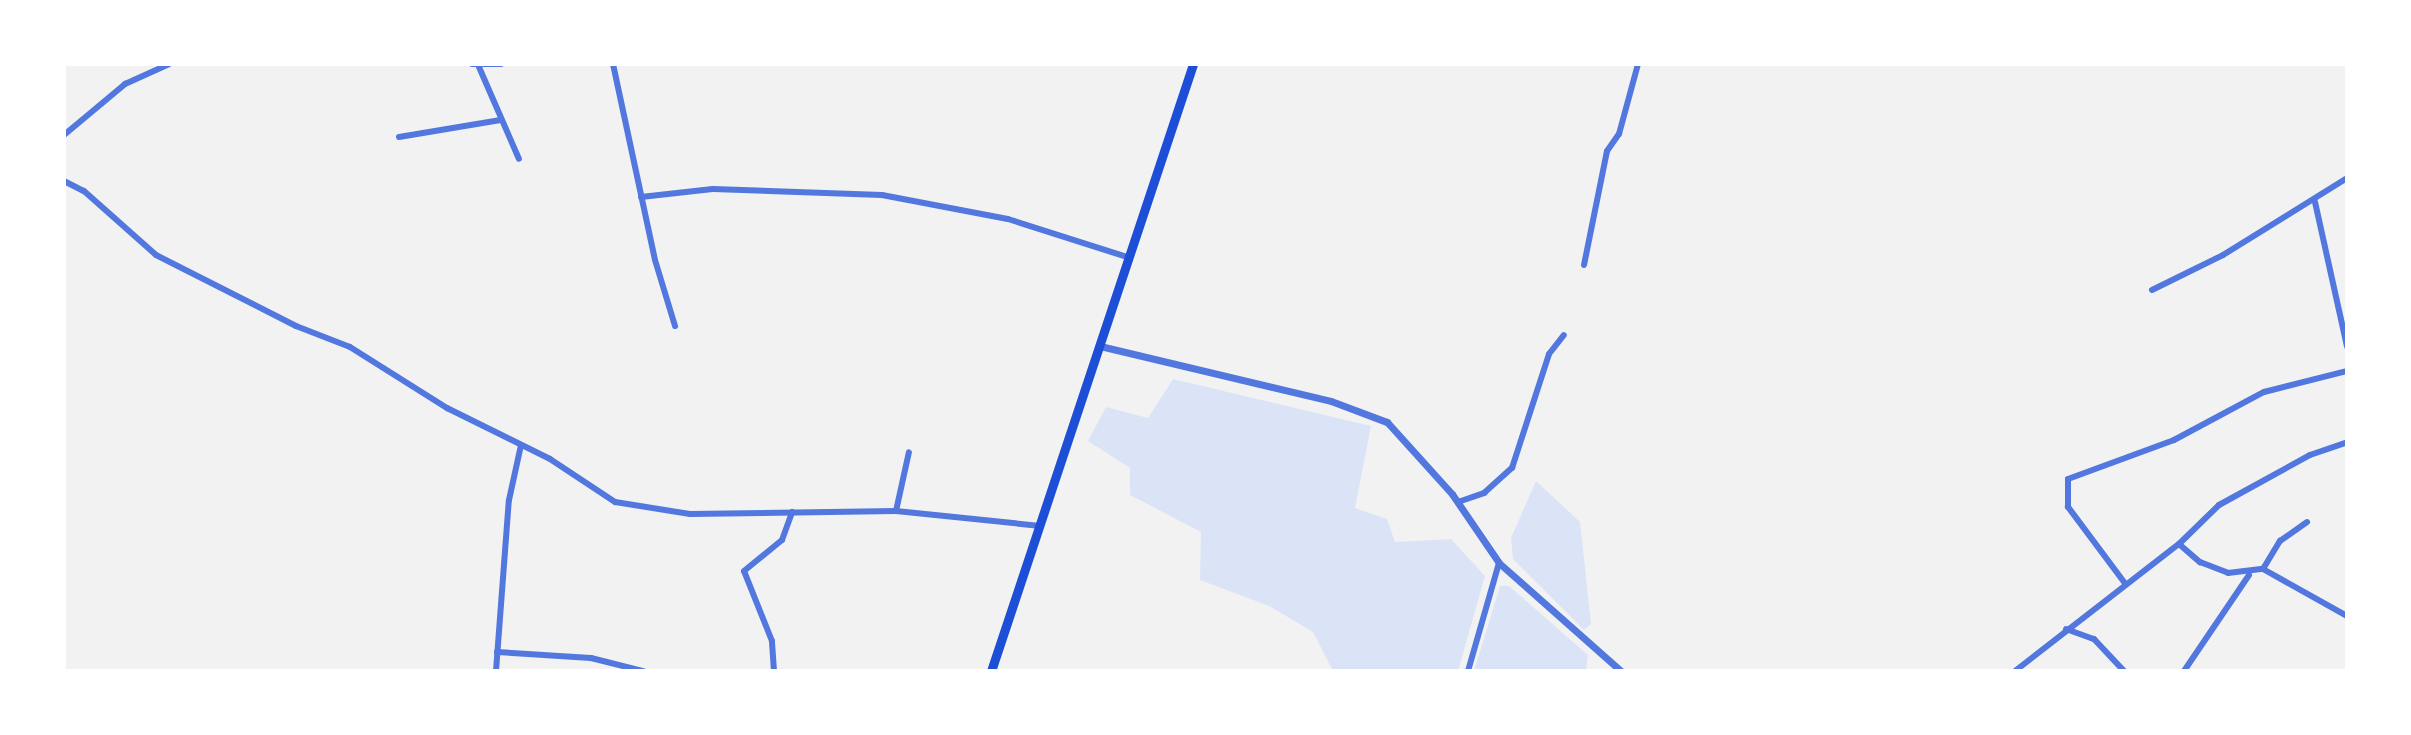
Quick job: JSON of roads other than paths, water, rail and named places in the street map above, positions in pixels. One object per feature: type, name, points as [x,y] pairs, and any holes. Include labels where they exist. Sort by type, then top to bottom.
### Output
[{"type":"highway","points":[[991,671],[1193,64]]},
{"type":"street","points":[[64,135],[115,91],[157,65],[169,64]]},
{"type":"street","points":[[501,64],[476,65],[519,159]]},
{"type":"street","points":[[613,64],[641,197],[675,326]]},
{"type":"street","points":[[1584,265],[1607,151],[1619,134],[1638,64]]},
{"type":"street","points":[[399,137],[501,120]]},
{"type":"street","points":[[2152,290],[2223,255],[2272,220],[2315,202],[2347,178]]},
{"type":"street","points":[[64,181],[84,191],[156,255],[296,326],[350,347],[447,408],[521,445],[624,504],[714,515],[896,511],[1040,526]]},
{"type":"street","points":[[641,197],[713,189],[882,195],[1008,219],[1130,258]]},
{"type":"street","points":[[2315,202],[2347,346]]},
{"type":"street","points":[[1458,502],[1484,493],[1512,468],[1549,354],[1564,335]]},
{"type":"street","points":[[1100,346],[1331,401],[1387,422],[1458,502],[1474,533],[1499,563],[1621,671]]},
{"type":"street","points":[[2124,582],[2068,507],[2068,479],[2174,440],[2252,403],[2259,394],[2347,371]]},
{"type":"street","points":[[2015,671],[2124,582],[2179,544],[2219,505],[2310,455],[2347,442]]},
{"type":"street","points":[[496,671],[509,500],[521,445]]},
{"type":"street","points":[[896,511],[909,452]]},
{"type":"street","points":[[774,671],[772,641],[744,571],[782,540],[792,512]]},
{"type":"street","points":[[2184,671],[2249,575],[2263,569],[2280,541],[2307,522]]},
{"type":"street","points":[[2179,544],[2212,568],[2249,575]]},
{"type":"street","points":[[1468,671],[1499,563]]},
{"type":"street","points":[[2263,569],[2347,616]]},
{"type":"street","points":[[2066,629],[2094,639],[2124,671]]},
{"type":"street","points":[[497,652],[591,658],[643,671]]}]
